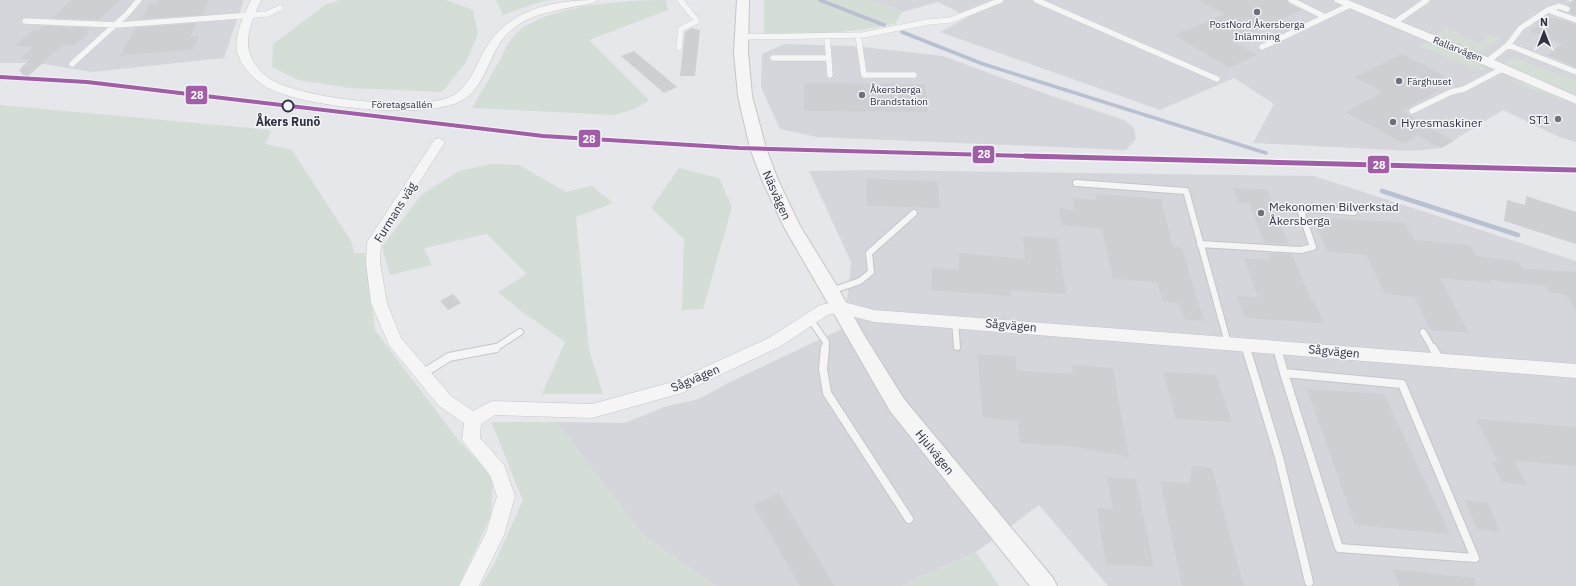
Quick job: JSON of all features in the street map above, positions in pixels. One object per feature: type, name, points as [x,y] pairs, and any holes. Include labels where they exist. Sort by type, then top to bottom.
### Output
[{"type":"street","name":"Företagsallén","points":[[256,0],[249,14],[242,50],[248,64],[260,78],[276,88],[308,96],[347,102],[424,106],[448,102],[464,94],[473,82],[497,39],[504,30],[515,23],[547,9],[592,0]]},
{"type":"street","name":"Näsvägen","points":[[743,0],[741,68],[745,96],[758,148],[770,180],[792,227],[835,299]]},
{"type":"street","name":"Rallarvägen","points":[[1338,0],[1488,61],[1576,100]]},
{"type":"street","name":"Furmans väg","points":[[439,142],[374,242],[373,263],[379,303],[395,341],[445,401],[473,420]]},
{"type":"street","name":"Sågvägen","points":[[473,420],[492,408],[592,411],[676,388],[775,342],[826,309],[835,299],[874,316],[955,321],[1576,371]]},
{"type":"street","name":"Hjulvägen","points":[[835,299],[856,340],[897,405],[1045,586]]},
{"type":"street","points":[[469,586],[495,535],[506,496],[498,471],[471,440],[473,420]]},
{"type":"lane","points":[[72,64],[116,25],[139,0]]},
{"type":"lane","points":[[679,48],[681,29],[697,21],[680,0]]},
{"type":"lane","points":[[741,37],[858,35],[928,22],[951,20],[1001,0]]},
{"type":"lane","points":[[1036,0],[1217,79]]},
{"type":"lane","points":[[1291,0],[1325,17]]},
{"type":"lane","points":[[1394,23],[1427,0]]},
{"type":"lane","points":[[1262,47],[1350,5]]},
{"type":"lane","points":[[1488,61],[1508,45],[1521,28],[1548,10],[1560,6],[1567,8]]},
{"type":"lane","points":[[25,21],[116,25],[249,14],[267,14],[280,8]]},
{"type":"lane","points":[[1548,10],[1576,20]]},
{"type":"lane","points":[[858,35],[864,75],[914,75]]},
{"type":"lane","points":[[827,36],[830,75]]},
{"type":"lane","points":[[1508,45],[1576,72]]},
{"type":"lane","points":[[773,58],[829,58]]},
{"type":"lane","points":[[1412,111],[1451,92],[1464,89],[1504,68]]},
{"type":"lane","points":[[1076,183],[1186,191],[1228,343]]},
{"type":"lane","points":[[1200,244],[1301,250],[1313,246],[1301,212],[1311,209],[1354,212]]},
{"type":"lane","points":[[835,299],[871,272],[869,253],[914,213]]},
{"type":"lane","points":[[810,319],[826,342],[823,369],[827,393],[909,520]]},
{"type":"lane","points":[[955,321],[957,347]]},
{"type":"lane","points":[[422,374],[449,357],[493,350],[520,332]]},
{"type":"lane","points":[[1423,332],[1440,360]]},
{"type":"lane","points":[[1245,344],[1279,458],[1310,582]]},
{"type":"lane","points":[[1277,347],[1284,373],[1339,548],[1475,558],[1402,384],[1284,373]]},
{"type":"shaded area","points":[[0,0],[244,0],[224,58],[92,72],[38,63],[0,63]]},
{"type":"shaded area","points":[[340,0],[446,0],[473,10],[478,34],[466,62],[442,92],[350,88],[298,80],[272,67],[273,44],[325,5]]},
{"type":"shaded area","points":[[496,0],[550,0],[536,3],[503,15]]},
{"type":"shaded area","points":[[666,0],[668,10],[589,40],[649,100],[637,108],[614,115],[472,108],[509,42],[525,26],[562,11],[584,6],[629,1]]},
{"type":"shaded area","points":[[764,0],[870,0],[902,12],[896,23],[880,27],[814,33],[764,34]]},
{"type":"shaded area","points":[[870,0],[1566,0],[1576,3],[1576,142],[1559,137],[1503,110],[1441,148],[1411,151],[1253,143],[1274,104],[1234,78],[1160,110],[940,32],[968,17],[938,2],[902,12]]},
{"type":"shaded area","points":[[1445,27],[1479,43],[1490,35],[1499,39],[1481,51],[1477,51],[1437,35]]},
{"type":"shaded area","points":[[1425,42],[1431,43],[1480,63],[1486,70],[1477,70],[1419,45]]},
{"type":"shaded area","points":[[785,44],[854,46],[943,56],[1046,94],[1124,120],[1134,128],[1136,139],[1126,150],[817,137],[780,129],[761,87],[762,54]]},
{"type":"shaded area","points":[[1513,57],[1576,81],[1576,94],[1509,67],[1504,63]]},
{"type":"shaded area","points":[[1508,79],[1530,84],[1566,99],[1563,102],[1555,97]]},
{"type":"shaded area","points":[[0,105],[271,130],[266,144],[292,150],[351,241],[354,253],[365,253],[375,330],[459,441],[493,477],[491,515],[459,586],[0,586]]},
{"type":"shaded area","points":[[492,164],[519,165],[566,192],[592,186],[613,203],[576,217],[589,350],[603,394],[542,394],[565,342],[521,311],[498,292],[527,274],[487,234],[424,248],[432,265],[390,275],[382,247],[421,195],[459,171]]},
{"type":"shaded area","points":[[679,168],[719,178],[732,207],[703,309],[682,310],[684,239],[651,208]]},
{"type":"shaded area","points":[[870,170],[1314,176],[1576,261],[1576,586],[1108,586],[1039,505],[976,552],[901,586],[716,586],[644,536],[556,422],[625,423],[664,407],[699,399],[730,382],[844,328],[851,262],[809,171]]},
{"type":"shaded area","points":[[491,422],[556,422],[644,536],[716,586],[481,586],[496,560],[523,500]]},
{"type":"shaded area","points":[[976,552],[999,586],[901,586]]},
{"type":"building","points":[[72,0],[120,0],[99,20],[52,18]]},
{"type":"building","points":[[160,0],[209,0],[202,15],[141,19],[150,4],[157,4]]},
{"type":"building","points":[[1198,0],[1287,0],[1289,4],[1302,10],[1233,41],[1257,55],[1229,68],[1174,35],[1225,14]]},
{"type":"building","points":[[1573,0],[1576,0],[1576,15],[1569,13],[1571,9],[1569,5]]},
{"type":"building","points":[[1550,17],[1576,24],[1576,67],[1548,55],[1562,44],[1530,31]]},
{"type":"building","points":[[197,23],[190,37],[199,36],[193,49],[119,56],[136,28]]},
{"type":"building","points":[[43,26],[90,28],[86,32],[89,33],[74,45],[63,45],[26,78],[19,70],[30,59],[20,59],[32,47],[14,46],[33,30],[38,31]]},
{"type":"building","points":[[692,28],[700,30],[695,76],[680,76],[685,32]]},
{"type":"building","points":[[634,51],[677,87],[664,93],[621,56]]},
{"type":"building","points":[[1402,54],[1445,76],[1427,86],[1438,91],[1401,111],[1432,127],[1430,128],[1454,141],[1441,148],[1418,135],[1404,144],[1346,112],[1382,92],[1355,77]]},
{"type":"building","name":"Åkersberga Brandstation","points":[[804,83],[925,84],[928,112],[804,111]]},
{"type":"building","points":[[866,179],[937,181],[940,208],[867,206]]},
{"type":"building","points":[[1233,188],[1268,190],[1288,244],[1264,243],[1249,203],[1239,203]]},
{"type":"building","points":[[1096,194],[1161,199],[1173,247],[1182,248],[1204,321],[1184,319],[1179,303],[1163,302],[1157,282],[1113,279],[1102,229],[1061,225],[1059,208],[1074,210],[1073,198],[1097,200]]},
{"type":"building","points":[[1526,196],[1576,212],[1576,244],[1504,221],[1507,200],[1525,205]]},
{"type":"building","points":[[1311,217],[1405,223],[1415,240],[1470,245],[1476,256],[1518,261],[1523,269],[1576,272],[1576,310],[1565,294],[1550,293],[1545,286],[1490,280],[1492,283],[1440,278],[1469,333],[1430,330],[1414,297],[1385,294],[1366,255],[1328,252]]},
{"type":"building","points":[[1023,236],[1058,239],[1066,294],[1010,290],[1010,296],[931,290],[932,268],[959,270],[959,253],[1025,259]]},
{"type":"building","points":[[1267,253],[1292,254],[1311,300],[1314,300],[1324,323],[1245,318],[1237,296],[1258,297],[1244,258],[1270,260]]},
{"type":"building","points":[[453,294],[461,303],[448,310],[440,301]]},
{"type":"building","points":[[977,354],[1015,356],[1017,371],[1073,374],[1072,365],[1113,368],[1129,457],[1078,447],[1020,443],[1017,421],[983,418]]},
{"type":"building","points":[[1163,372],[1216,375],[1232,422],[1176,419]]},
{"type":"building","points":[[1307,389],[1384,394],[1450,534],[1355,525]]},
{"type":"building","points":[[1476,419],[1576,427],[1576,466],[1515,461],[1527,485],[1502,482],[1492,462],[1498,462]]},
{"type":"building","points":[[1192,465],[1212,468],[1244,586],[1182,586],[1160,481],[1190,483]]},
{"type":"building","points":[[1107,477],[1136,479],[1154,567],[1106,564],[1097,508],[1113,509]]},
{"type":"building","points":[[779,493],[835,586],[800,586],[753,505]]},
{"type":"building","points":[[1465,500],[1488,503],[1500,532],[1477,529]]},
{"type":"building","points":[[1393,569],[1475,578],[1475,586],[1399,586]]},
{"type":"waterway","points":[[820,0],[884,25]]},
{"type":"waterway","points":[[902,32],[983,64],[1266,153]]},
{"type":"waterway","points":[[1382,191],[1518,235]]},
{"type":"transit line","name":"28","points":[[0,77],[87,82],[543,136],[739,148],[1576,170]]},
{"type":"place","name":"PostNord Åkersberga Inlämning","points":[[1257,12]]},
{"type":"place","name":"Färghuset","points":[[1399,81]]},
{"type":"place","name":"Åkersberga Brandstation","points":[[862,95]]},
{"type":"place","name":"Åkers Runö","points":[[288,106]]},
{"type":"place","name":"ST1","points":[[1558,119]]},
{"type":"place","name":"Hyresmaskiner","points":[[1393,122]]},
{"type":"place","name":"Mekonomen Bilverkstad Åkersberga","points":[[1261,213]]}]
